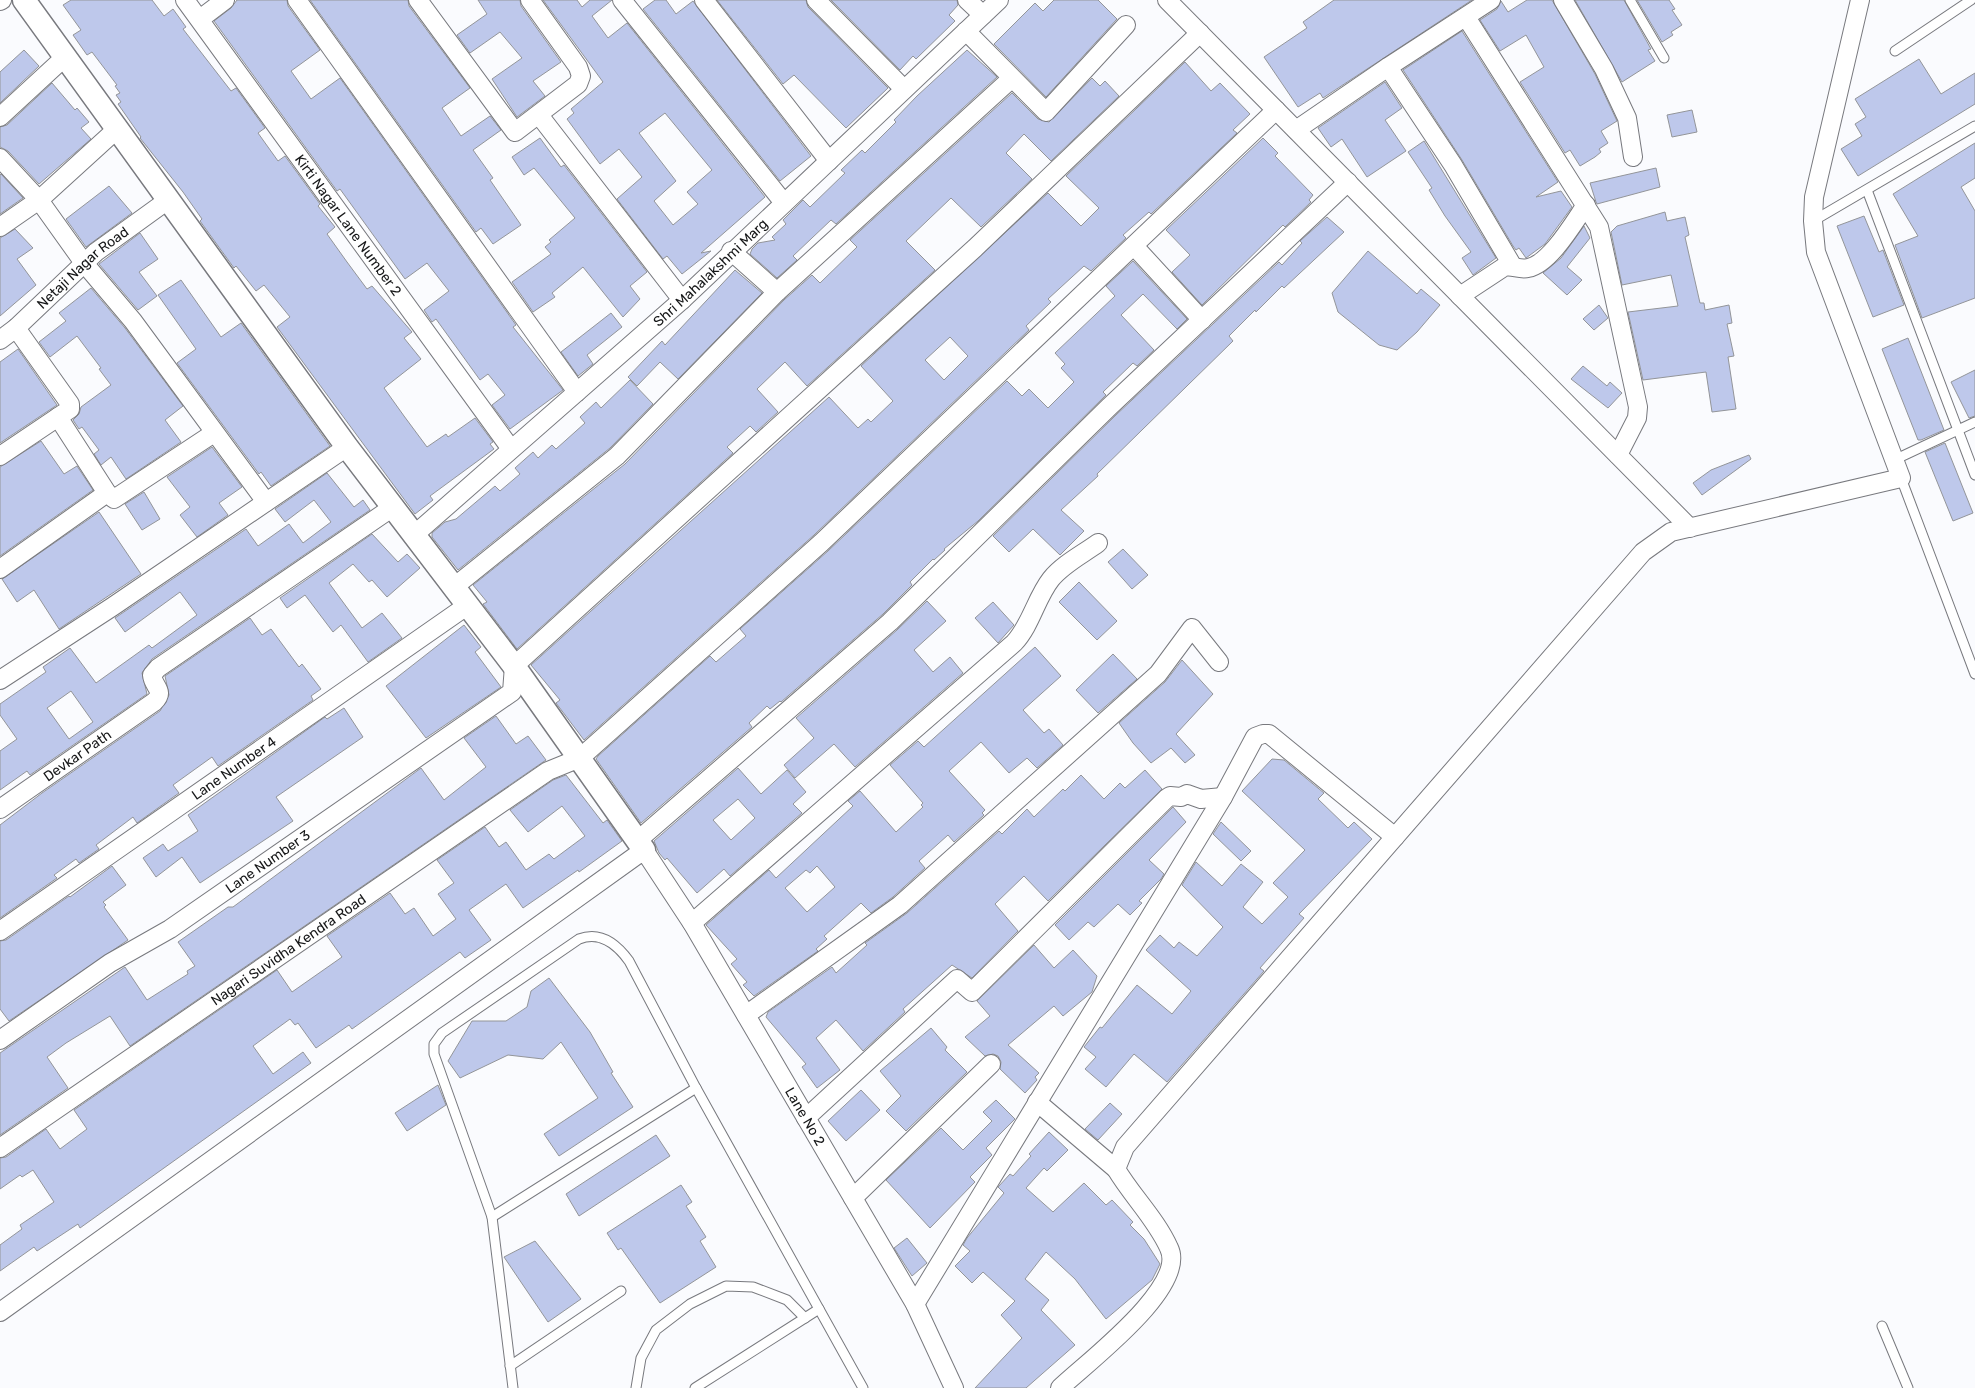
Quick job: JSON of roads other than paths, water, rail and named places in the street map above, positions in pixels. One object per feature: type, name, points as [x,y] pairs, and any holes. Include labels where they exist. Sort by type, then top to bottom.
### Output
[{"type":"street","points":[[24,0],[347,447],[514,666],[641,845]]},
{"type":"street","name":"Kirti Nagar Lane Number 2","points":[[185,0],[200,18],[511,449]]},
{"type":"street","points":[[200,18],[225,0]]},
{"type":"street","points":[[297,0],[577,392]]},
{"type":"street","points":[[418,0],[515,132],[578,84],[581,76],[578,67],[530,0]]},
{"type":"street","points":[[622,0],[784,203]]},
{"type":"street","points":[[704,0],[829,161]]},
{"type":"street","points":[[816,0],[904,89]]},
{"type":"street","points":[[967,0],[983,15]]},
{"type":"street","name":"Shri Mahalakshmi Marg","points":[[414,535],[682,300],[731,251],[999,0]]},
{"type":"street","points":[[1168,0],[1690,528]]},
{"type":"street","points":[[1296,130],[1491,0]]},
{"type":"street","points":[[1563,0],[1604,69],[1620,103],[1629,124],[1633,157]]},
{"type":"street","points":[[1116,1169],[1125,1148],[1643,552],[1671,532],[1901,478],[1816,252],[1813,221],[1814,197],[1860,0]]},
{"type":"street","points":[[1466,17],[1586,205],[1601,233],[1627,364],[1638,407],[1637,418],[1618,455]]},
{"type":"street","points":[[966,31],[1011,79],[1046,112],[1126,25]]},
{"type":"street","points":[[514,666],[976,248],[1200,33]]},
{"type":"street","points":[[0,116],[65,57]]},
{"type":"street","points":[[1388,67],[1453,165],[1512,265]]},
{"type":"street","points":[[454,587],[617,456],[777,292],[1011,79]]},
{"type":"street","name":"Nagari Suvidha Kendra Road","points":[[0,1148],[548,771],[580,758],[821,543],[1276,110]]},
{"type":"street","points":[[539,114],[682,300]]},
{"type":"street","points":[[0,227],[39,200],[116,129]]},
{"type":"street","points":[[0,158],[39,200],[84,263],[132,321],[266,502]]},
{"type":"street","points":[[0,1312],[641,845],[890,622],[1109,407],[1348,182]]},
{"type":"street","name":"Netaji Nagar Road","points":[[0,340],[16,328],[84,263],[168,200]]},
{"type":"street","points":[[1460,296],[1504,267],[1512,265],[1527,268],[1549,253],[1586,205]]},
{"type":"street","points":[[1134,246],[1202,320]]},
{"type":"street","points":[[731,251],[777,292]]},
{"type":"street","points":[[0,456],[68,412],[70,404],[16,328]]},
{"type":"street","points":[[58,418],[106,493],[114,499],[214,433]]},
{"type":"street","points":[[0,680],[112,607],[347,447]]},
{"type":"street","points":[[0,569],[106,493]]},
{"type":"street","name":"Devkar Path","points":[[0,809],[154,702],[160,696],[160,691],[152,675],[158,668],[393,507]]},
{"type":"street","points":[[692,923],[1014,643],[1022,634],[1050,580],[1060,570],[1098,543]]},
{"type":"street","name":"Lane Number 4","points":[[0,931],[468,605]]},
{"type":"street","points":[[746,1015],[900,905],[1158,674],[1192,628],[1219,662]]},
{"type":"street","name":"Lane Number 3","points":[[0,1040],[110,963],[170,929],[512,692],[514,666]]},
{"type":"street","points":[[915,1304],[1223,796],[1250,742],[1263,734],[1270,734],[1395,837]]},
{"type":"street","points":[[806,1118],[957,979],[972,992],[1167,798],[1170,796],[1181,797],[1187,794],[1201,799],[1223,796]]},
{"type":"street","name":"Lane No 2","points":[[641,845],[692,923],[915,1304],[954,1388]]},
{"type":"street","points":[[853,1198],[991,1064]]},
{"type":"street","points":[[1037,1102],[1116,1169],[1170,1250],[1171,1271],[1160,1292],[1142,1313],[1060,1388]]},
{"type":"lane","points":[[1630,0],[1664,58]]},
{"type":"lane","points":[[1895,51],[1971,0]]},
{"type":"lane","points":[[1813,221],[1975,126]]},
{"type":"lane","points":[[1866,190],[1975,475]]},
{"type":"lane","points":[[1894,460],[1975,422]]},
{"type":"lane","points":[[1901,478],[1975,674]]},
{"type":"lane","points":[[513,1388],[492,1216],[434,1054],[434,1044],[442,1033],[579,939],[589,935],[598,936],[622,950],[696,1088],[863,1388]]},
{"type":"lane","points":[[492,1216],[696,1088]]},
{"type":"lane","points":[[636,1388],[641,1358],[656,1330],[690,1304],[726,1286],[753,1287],[786,1300],[805,1318]]},
{"type":"lane","points":[[510,1366],[621,1292]]},
{"type":"lane","points":[[695,1388],[820,1309]]},
{"type":"lane","points":[[1882,1326],[1908,1388]]}]
